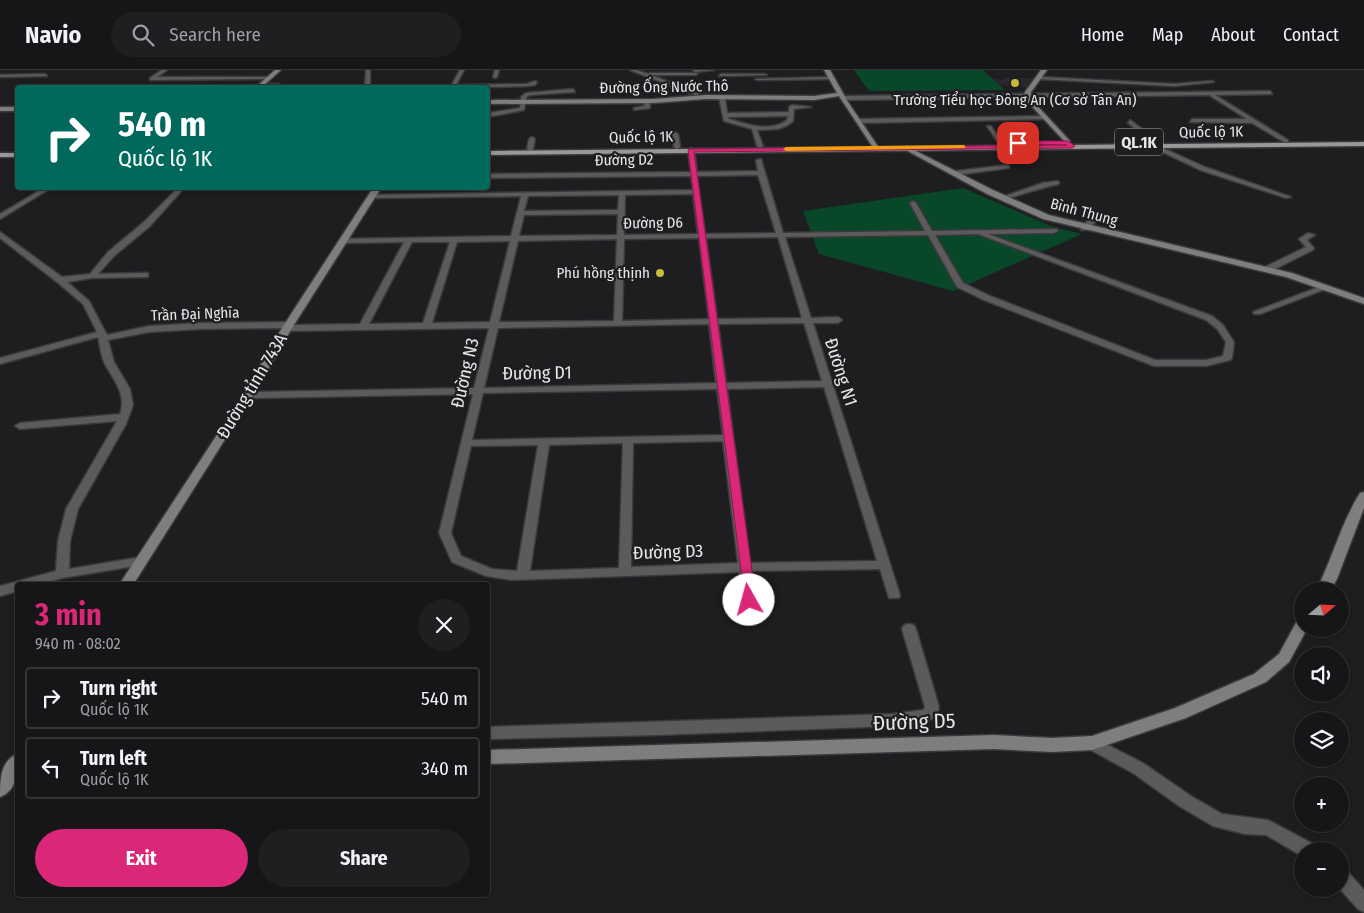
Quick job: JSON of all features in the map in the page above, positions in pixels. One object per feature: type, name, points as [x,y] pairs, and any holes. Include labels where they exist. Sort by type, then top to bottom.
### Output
[{"type":"main road","name":"Quốc lộ 1K","points":[[1155,144],[1364,140]]},
{"type":"main road","name":"Quốc lộ 1K","points":[[490,153],[875,146],[896,144],[1364,144]]},
{"type":"main road","points":[[896,144],[906,148]]},
{"type":"main road","name":"Quốc lộ 1K","points":[[490,149],[760,146],[875,146],[906,148],[1070,144]]},
{"type":"main road","points":[[0,155],[15,155]]},
{"type":"main road","points":[[0,160],[15,159]]},
{"type":"street","points":[[165,70],[152,79],[268,78]]},
{"type":"street","points":[[259,85],[278,70]]},
{"type":"street","points":[[367,85],[368,70]]},
{"type":"street","points":[[453,85],[462,70]]},
{"type":"street","points":[[495,77],[497,70]]},
{"type":"street","points":[[632,70],[698,96]]},
{"type":"street","points":[[643,74],[712,70]]},
{"type":"street","points":[[827,70],[875,146]]},
{"type":"street","points":[[1044,70],[1028,92],[1028,98],[1070,144]]},
{"type":"street","points":[[695,71],[696,80]]},
{"type":"street","points":[[0,76],[45,75]]},
{"type":"street","points":[[721,75],[832,78]]},
{"type":"street","points":[[757,79],[772,77]]},
{"type":"street","points":[[1040,78],[1174,85],[1212,82]]},
{"type":"street","points":[[490,86],[532,85],[535,82]]},
{"type":"street","points":[[696,87],[698,96]]},
{"type":"street","points":[[490,115],[522,109],[524,97],[528,94],[573,91]]},
{"type":"street","points":[[843,98],[915,100],[1270,93]]},
{"type":"street","points":[[1211,95],[1286,141]]},
{"type":"street","name":"Đường Ống Nước Thô","points":[[490,102],[646,101],[698,96],[722,98],[843,98]]},
{"type":"street","points":[[722,98],[727,121],[754,128],[782,126],[790,122],[792,107],[808,107]]},
{"type":"street","points":[[636,109],[648,107],[646,101]]},
{"type":"street","points":[[0,109],[15,109]]},
{"type":"street","points":[[725,115],[791,114]]},
{"type":"street","points":[[858,121],[1046,118]]},
{"type":"street","points":[[1192,120],[1254,121]]},
{"type":"street","points":[[1130,122],[1170,156],[1288,197]]},
{"type":"street","points":[[742,125],[765,124]]},
{"type":"street","points":[[989,127],[1001,143]]},
{"type":"street","points":[[754,128],[760,146]]},
{"type":"street","points":[[675,134],[677,147]]},
{"type":"street","points":[[530,149],[532,139]]},
{"type":"street","name":"Bình Thung","points":[[906,148],[1002,198],[1046,217],[1084,228],[1268,269],[1328,287],[1364,301]]},
{"type":"street","points":[[691,150],[749,600]]},
{"type":"street","name":"Đường N1","points":[[759,160],[761,173],[780,235],[894,594]]},
{"type":"street","points":[[956,173],[1007,167]]},
{"type":"street","name":"Đường D2","points":[[490,176],[761,173]]},
{"type":"street","points":[[1002,198],[1056,183]]},
{"type":"street","points":[[0,217],[45,190]]},
{"type":"street","points":[[92,276],[111,254],[147,224],[178,190]]},
{"type":"street","points":[[436,196],[438,190]]},
{"type":"street","points":[[374,192],[436,196],[697,192]]},
{"type":"street","name":"Đường tỉnh 743A","points":[[128,582],[248,395],[288,326],[374,192]]},
{"type":"street","points":[[618,323],[622,193]]},
{"type":"street","name":"Đường N3","points":[[456,559],[445,533],[525,194]]},
{"type":"street","points":[[913,203],[960,285],[987,298],[1154,363],[1206,363],[1227,358],[1230,342],[1220,327],[1209,318],[975,232]]},
{"type":"street","points":[[520,213],[621,212]]},
{"type":"street","points":[[1084,228],[1100,215]]},
{"type":"street","name":"Đường D6","points":[[343,241],[1054,231]]},
{"type":"street","points":[[0,234],[60,280],[86,303],[102,336],[109,362],[125,389],[128,405],[124,418],[103,457],[72,508],[64,540],[62,574]]},
{"type":"street","points":[[1268,269],[1310,248],[1303,239],[1312,235]]},
{"type":"street","points":[[363,327],[409,240]]},
{"type":"street","points":[[427,326],[454,240]]},
{"type":"street","points":[[60,280],[92,276],[145,275]]},
{"type":"street","points":[[1257,312],[1328,287]]},
{"type":"street","points":[[288,326],[363,327],[838,320]]},
{"type":"street","name":"Trần Đại Nghĩa","points":[[0,361],[102,336],[149,329],[288,326]]},
{"type":"street","name":"Đường D1","points":[[248,395],[827,384]]},
{"type":"street","points":[[20,426],[124,418]]},
{"type":"street","points":[[466,443],[728,438]]},
{"type":"street","points":[[625,571],[628,440]]},
{"type":"street","points":[[523,576],[544,441]]},
{"type":"street","points":[[1328,582],[1364,496]]},
{"type":"street","name":"Đường D3","points":[[456,559],[490,573],[523,576],[745,566],[885,565]]},
{"type":"street","points":[[33,582],[62,574],[141,561]]},
{"type":"street","points":[[0,591],[15,587]]},
{"type":"street","points":[[490,733],[893,720],[926,716],[932,712],[932,707],[909,629]]},
{"type":"street","name":"Đường D5","points":[[490,757],[994,742],[1052,745],[1092,743],[1212,700],[1260,678],[1284,658],[1295,638]]},
{"type":"street","points":[[1092,743],[1138,768],[1185,801],[1219,821],[1268,828],[1294,843]]},
{"type":"street","points":[[0,789],[15,766]]},
{"type":"street","points":[[1349,886],[1364,903]]},
{"type":"shaded area","name":"Trường Tiểu học Đông An (Cơ sở Tân An)","points":[[1004,78],[1037,78],[1028,88],[1000,85],[993,79],[1005,80]]},
{"type":"green space","points":[[854,70],[983,70],[1005,90],[869,91]]},
{"type":"green space","points":[[963,188],[1053,227],[1082,234],[953,291],[819,254],[803,211]]},
{"type":"slow traffic","points":[[786,149],[964,147]]},
{"type":"place","name":"Trường Tiểu học Đông An (Cơ sở Tân An)","points":[[1015,83]]},
{"type":"place","name":"Phú hồng thịnh","points":[[660,273]]},
{"type":"route","points":[[749,600],[691,150],[1072,146],[1068,142],[1018,143]]}]
